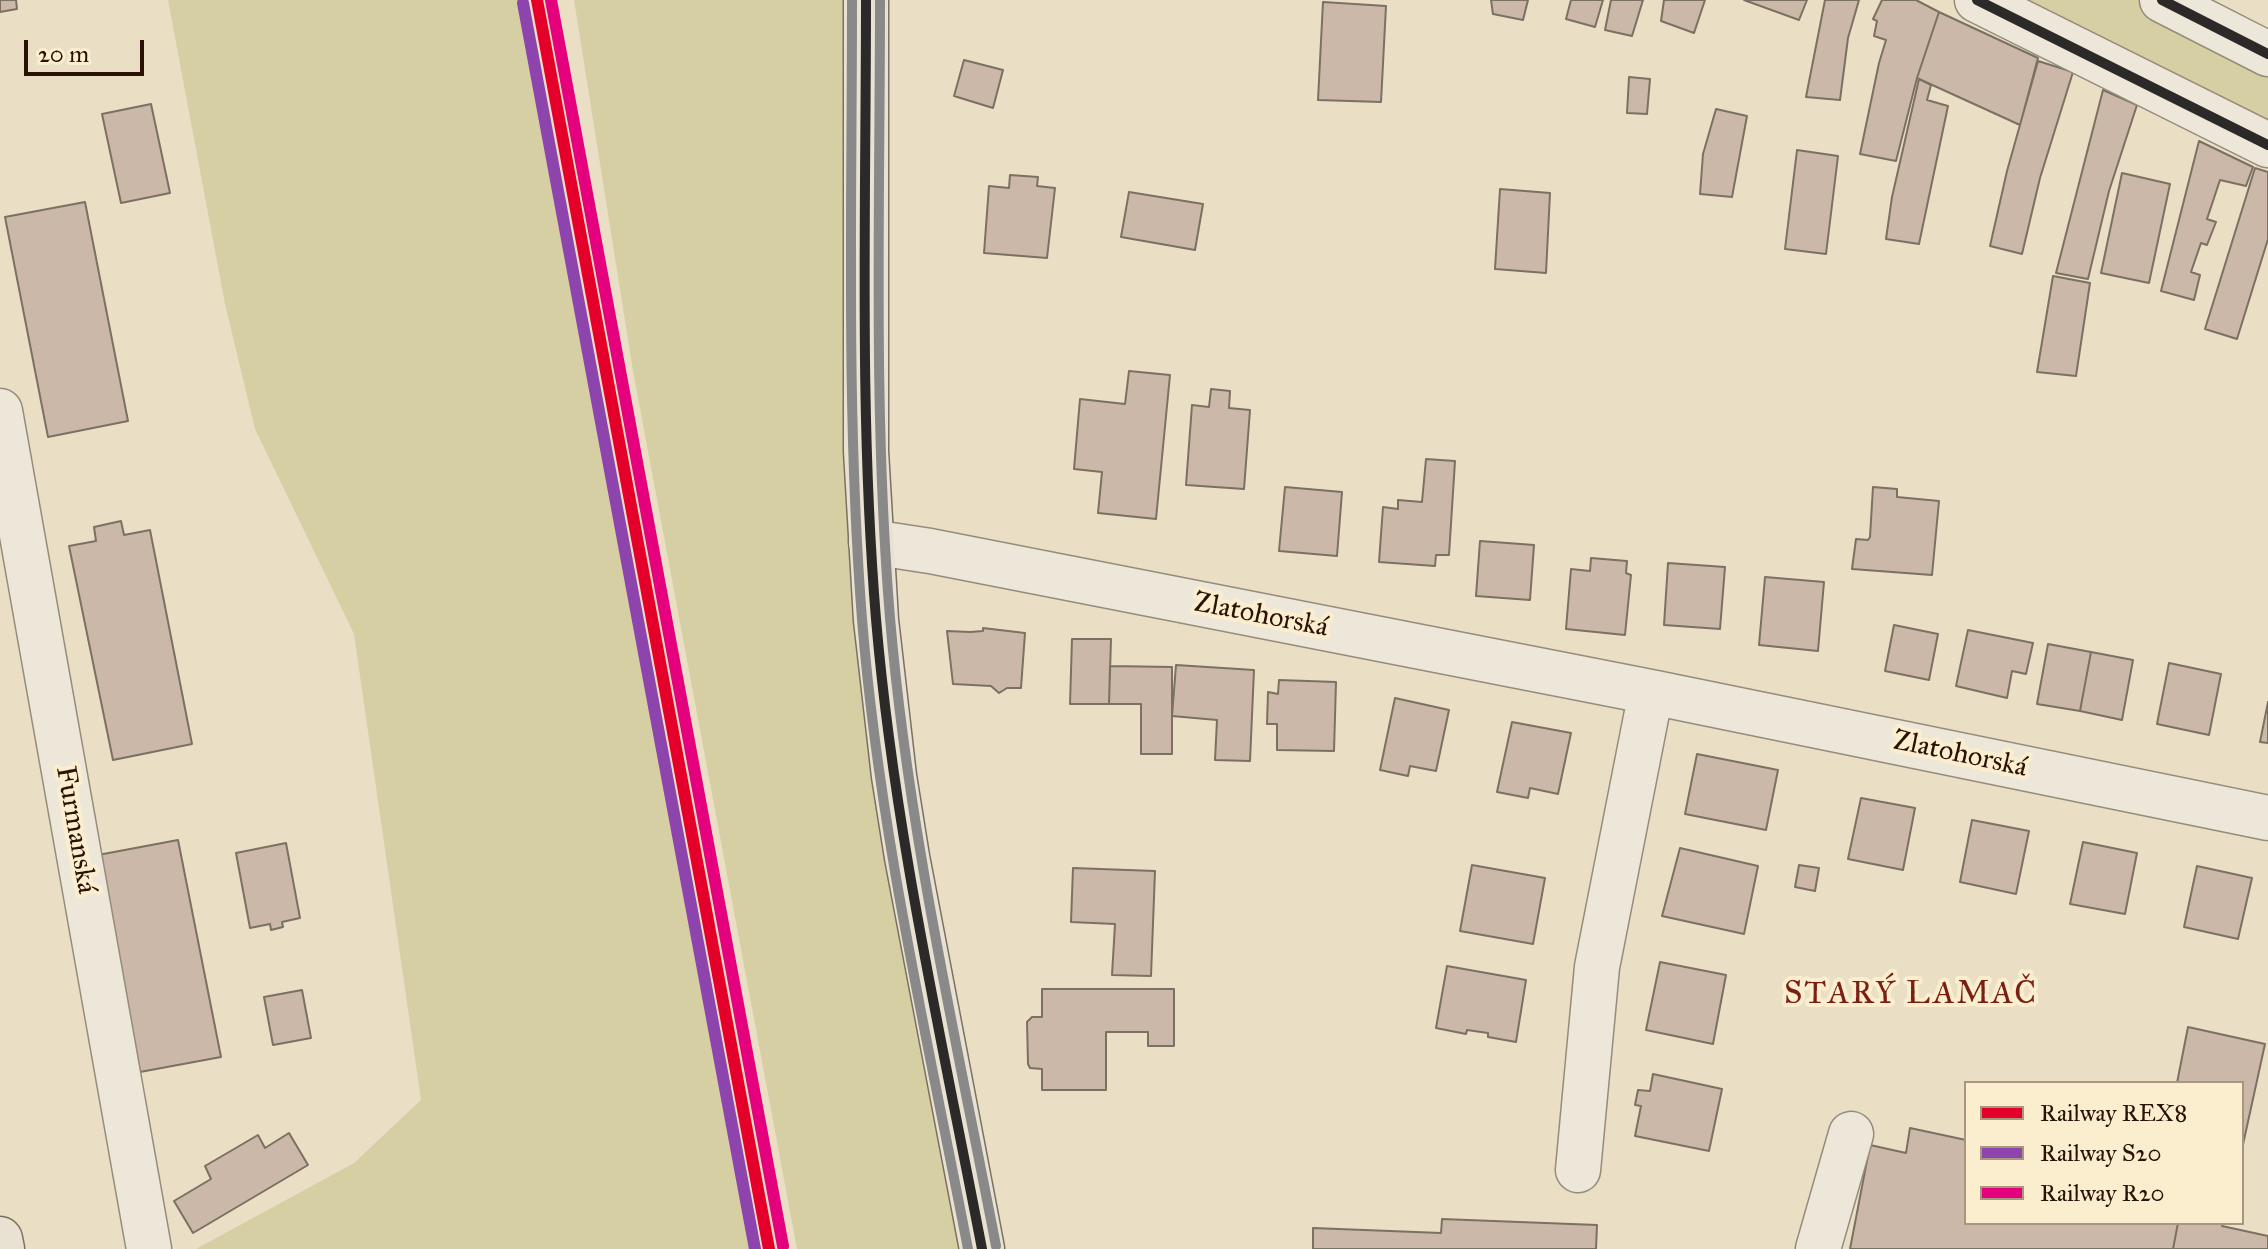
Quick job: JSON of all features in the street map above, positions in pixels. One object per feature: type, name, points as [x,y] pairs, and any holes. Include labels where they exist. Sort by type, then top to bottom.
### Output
[{"type":"main road","points":[[866,0],[864,366],[876,620],[896,790],[982,1249]]},
{"type":"main road","points":[[0,1239],[2,1249]]},
{"type":"street","points":[[1977,0],[2268,145]]},
{"type":"street","points":[[2162,0],[2268,54]]},
{"type":"street","name":"Furmanská","points":[[0,411],[149,1249]]},
{"type":"street","name":"Zlatohorská","points":[[871,542],[1651,692],[2268,818]]},
{"type":"street","points":[[1578,1170],[1597,967],[1651,692]]},
{"type":"street","points":[[1818,1249],[1851,1134]]},
{"type":"shaded area","points":[[168,0],[523,0],[591,392],[750,1249],[196,1249],[354,1163],[421,1100],[354,634],[255,429],[225,304]]},
{"type":"shaded area","points":[[574,0],[866,0],[866,451],[982,1249],[797,1249],[633,371]]},
{"type":"shaded area","points":[[1977,0],[2162,0],[2268,54],[2268,145]]},
{"type":"building","points":[[0,0],[16,0],[17,9],[0,12]]},
{"type":"building","points":[[1491,0],[1528,0],[1523,20],[1493,14]]},
{"type":"building","points":[[1571,0],[1603,0],[1595,27],[1566,19]]},
{"type":"building","points":[[1611,0],[1643,0],[1632,36],[1605,30]]},
{"type":"building","points":[[1664,0],[1705,0],[1694,33],[1661,21]]},
{"type":"building","points":[[1744,0],[1807,0],[1799,20]]},
{"type":"building","points":[[1825,0],[1859,0],[1848,38],[1840,100],[1806,97]]},
{"type":"building","points":[[1882,0],[1916,0],[1939,12],[1917,78],[1896,161],[1860,154],[1886,40],[1874,36],[1877,21],[1873,19]]},
{"type":"building","points":[[1323,2],[1386,6],[1381,102],[1318,100]]},
{"type":"building","points":[[1939,12],[2038,58],[2020,125],[1917,78]]},
{"type":"building","points":[[964,60],[1003,70],[993,108],[954,96]]},
{"type":"building","points":[[2038,61],[2073,72],[2040,178],[2022,254],[1990,246]]},
{"type":"building","points":[[1629,77],[1650,79],[1647,114],[1627,113]]},
{"type":"building","points":[[1919,79],[1931,85],[1927,100],[1948,106],[1919,244],[1886,239],[1892,197]]},
{"type":"building","points":[[2103,90],[2137,105],[2109,191],[2088,279],[2056,273]]},
{"type":"building","points":[[151,104],[170,193],[121,203],[102,114]]},
{"type":"building","points":[[1716,109],[1747,116],[1732,197],[1700,194],[1703,154]]},
{"type":"building","points":[[2199,141],[2253,167],[2246,186],[2220,180],[2207,219],[2216,222],[2207,245],[2201,243],[2191,272],[2200,275],[2194,300],[2161,291]]},
{"type":"building","points":[[1797,150],[1838,156],[1826,254],[1785,249]]},
{"type":"building","points":[[2255,168],[2268,172],[2268,239],[2237,339],[2205,329]]},
{"type":"building","points":[[2122,173],[2170,184],[2149,283],[2101,273]]},
{"type":"building","points":[[1010,175],[1038,177],[1037,186],[1055,188],[1047,258],[984,253],[989,186],[1009,188]]},
{"type":"building","points":[[1500,189],[1550,193],[1546,273],[1495,269]]},
{"type":"building","points":[[1129,192],[1203,204],[1195,250],[1121,237]]},
{"type":"building","points":[[85,202],[128,421],[48,437],[5,217]]},
{"type":"building","points":[[2053,276],[2090,283],[2076,376],[2037,372]]},
{"type":"building","points":[[1129,371],[1170,375],[1156,519],[1098,513],[1102,472],[1074,469],[1080,399],[1125,404]]},
{"type":"building","points":[[1211,389],[1230,391],[1229,408],[1250,410],[1244,489],[1186,485],[1192,405],[1209,407]]},
{"type":"building","points":[[1426,459],[1455,461],[1449,555],[1436,555],[1435,566],[1379,562],[1383,507],[1398,509],[1398,500],[1422,502]]},
{"type":"building","points":[[1285,487],[1342,492],[1337,556],[1279,551]]},
{"type":"building","points":[[1873,487],[1897,489],[1897,497],[1939,501],[1932,575],[1852,569],[1856,539],[1868,540],[1870,537]]},
{"type":"building","points":[[121,521],[124,535],[150,530],[192,744],[113,760],[69,546],[96,541],[94,527]]},
{"type":"building","points":[[1480,541],[1534,545],[1530,600],[1476,596]]},
{"type":"building","points":[[1591,558],[1627,561],[1626,573],[1631,575],[1625,635],[1566,629],[1571,569],[1590,571]]},
{"type":"building","points":[[1668,563],[1725,567],[1720,629],[1664,625]]},
{"type":"building","points":[[1765,577],[1824,582],[1818,651],[1759,645]]},
{"type":"building","points":[[1894,625],[1938,634],[1929,680],[1885,671]]},
{"type":"building","points":[[983,628],[1025,633],[1021,688],[1007,688],[999,693],[991,686],[953,684],[947,631],[983,631]]},
{"type":"building","points":[[1968,630],[2033,643],[2026,674],[2012,671],[2007,698],[1956,686]]},
{"type":"building","points":[[1072,639],[1111,639],[1109,704],[1070,704]]},
{"type":"building","points":[[2048,644],[2091,652],[2080,711],[2037,704]]},
{"type":"building","points":[[2091,652],[2133,660],[2122,720],[2080,711]]},
{"type":"building","points":[[2169,663],[2221,674],[2209,735],[2157,724]]},
{"type":"building","points":[[1176,665],[1254,670],[1250,761],[1215,760],[1217,720],[1172,716]]},
{"type":"building","points":[[1110,666],[1172,667],[1172,754],[1141,754],[1141,704],[1109,704]]},
{"type":"building","points":[[1279,680],[1336,682],[1334,751],[1277,750],[1277,724],[1267,724],[1268,692],[1278,694]]},
{"type":"building","points":[[1395,698],[1449,710],[1436,771],[1410,766],[1408,776],[1380,770]]},
{"type":"building","points":[[2268,702],[2268,743],[2260,742]]},
{"type":"building","points":[[1512,722],[1571,733],[1558,794],[1530,788],[1528,798],[1497,792]]},
{"type":"building","points":[[1697,754],[1778,770],[1766,830],[1685,814]]},
{"type":"building","points":[[1861,798],[1915,808],[1903,870],[1848,859]]},
{"type":"building","points":[[1972,820],[2029,831],[2016,894],[1960,882]]},
{"type":"building","points":[[178,840],[221,1057],[140,1072],[98,855]]},
{"type":"building","points":[[2083,842],[2137,853],[2125,914],[2070,904]]},
{"type":"building","points":[[286,843],[300,918],[282,922],[283,927],[271,930],[270,924],[250,928],[236,853]]},
{"type":"building","points":[[1680,848],[1758,866],[1744,934],[1662,916]]},
{"type":"building","points":[[1472,865],[1545,878],[1533,944],[1460,931]]},
{"type":"building","points":[[1799,865],[1819,868],[1815,891],[1795,887]]},
{"type":"building","points":[[2197,866],[2252,878],[2238,939],[2184,927]]},
{"type":"building","points":[[1073,868],[1155,871],[1151,976],[1112,975],[1115,924],[1071,922]]},
{"type":"building","points":[[1660,962],[1726,975],[1713,1044],[1646,1030]]},
{"type":"building","points":[[1447,966],[1526,980],[1516,1042],[1488,1037],[1488,1033],[1467,1030],[1466,1034],[1436,1028]]},
{"type":"building","points":[[1042,989],[1174,989],[1174,1046],[1148,1046],[1148,1032],[1106,1032],[1106,1090],[1042,1090],[1042,1069],[1030,1068],[1028,1064],[1027,1022],[1032,1017],[1042,1017]]},
{"type":"building","points":[[302,990],[311,1038],[273,1045],[264,997]]},
{"type":"building","points":[[2188,1027],[2265,1044],[2244,1140],[2244,1081],[2177,1081]]},
{"type":"building","points":[[1653,1074],[1722,1089],[1709,1151],[1635,1136],[1641,1106],[1635,1105],[1638,1090],[1650,1091]]},
{"type":"building","points":[[1910,1128],[1964,1140],[1964,1225],[2178,1225],[2173,1249],[1850,1249],[1870,1145],[1906,1153]]},
{"type":"building","points":[[289,1133],[308,1165],[193,1233],[174,1201],[211,1179],[205,1166],[258,1135],[265,1148]]},
{"type":"building","points":[[1442,1219],[1597,1225],[1596,1249],[1313,1249],[1313,1228],[1441,1233]]},
{"type":"building","points":[[2178,1225],[2222,1225],[2268,1236],[2268,1249],[2173,1249]]},
{"type":"rail line","name":"REX8","points":[[537,0],[769,1249]]},
{"type":"rail line","name":"R20","points":[[551,0],[783,1246]]},
{"type":"rail line","name":"S20","points":[[523,3],[755,1249]]},
{"type":"transit line","points":[[852,0],[852,387],[862,619],[892,857],[968,1249]]},
{"type":"transit line","points":[[866,0],[865,387],[876,619],[907,856],[982,1249]]},
{"type":"transit line","points":[[880,0],[879,387],[890,618],[921,855],[996,1246]]},
{"type":"transit line","points":[[1977,0],[2268,145]]},
{"type":"transit line","points":[[2162,0],[2268,54]]},
{"type":"district","name":"STARÝ LAMAČ","points":[[1911,995]]}]
